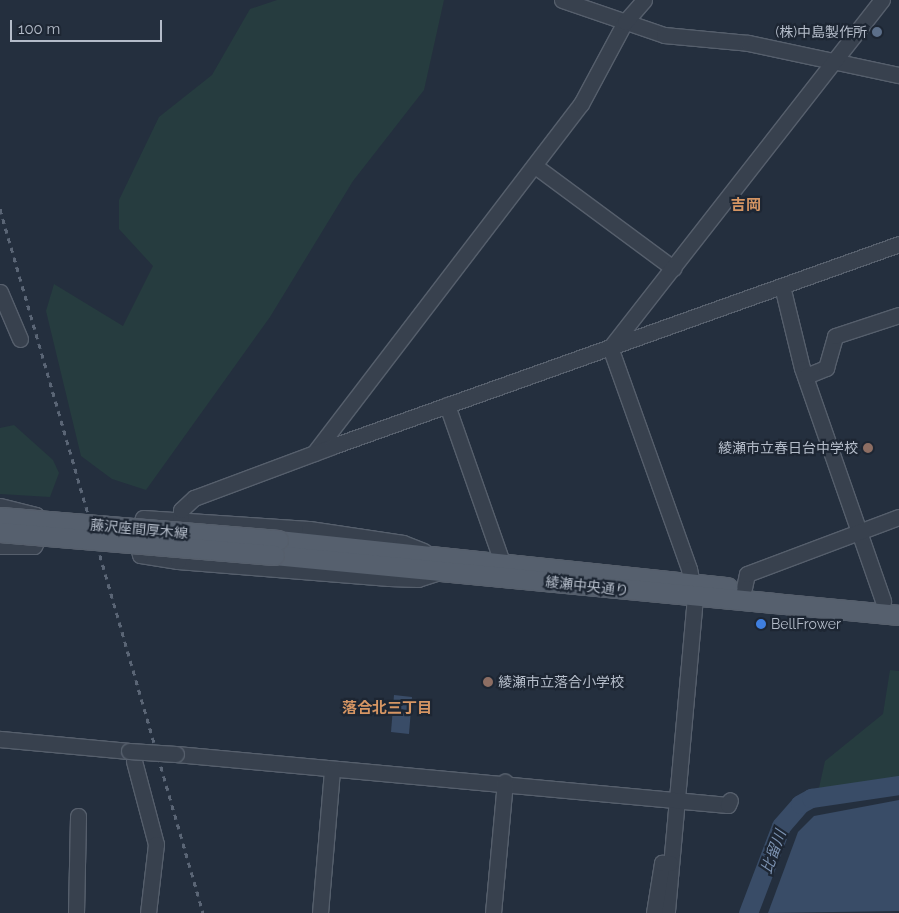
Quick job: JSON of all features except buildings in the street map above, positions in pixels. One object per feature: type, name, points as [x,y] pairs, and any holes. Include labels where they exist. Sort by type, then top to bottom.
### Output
[{"type":"main road","name":"藤沢座間厚木線","points":[[0,517],[276,548]]},
{"type":"main road","name":"藤沢座間厚木線","points":[[0,532],[276,548]]},
{"type":"main road","name":"綾瀬中央通り","points":[[276,548],[694,590],[899,614]]},
{"type":"main road","name":"綾瀬中央通り","points":[[440,564],[502,562],[694,590],[744,588],[891,602]]},
{"type":"street","points":[[562,0],[625,22],[686,39],[748,42],[834,58],[899,75]]},
{"type":"street","points":[[314,453],[581,104],[625,22],[644,0]]},
{"type":"street","points":[[610,347],[834,58],[882,0]]},
{"type":"street","points":[[535,166],[673,268]]},
{"type":"street","points":[[178,561],[180,518],[184,504],[194,498],[447,405],[899,244]]},
{"type":"street","points":[[782,286],[806,376],[860,532],[891,602]]},
{"type":"street","points":[[0,292],[20,339]]},
{"type":"street","points":[[806,376],[826,368],[835,336],[899,315]]},
{"type":"street","points":[[610,347],[694,590],[668,913]]},
{"type":"street","points":[[447,405],[502,562]]},
{"type":"street","points":[[0,506],[36,515],[42,531],[34,546],[0,546]]},
{"type":"street","points":[[744,588],[747,574],[899,517]]},
{"type":"street","points":[[143,518],[180,518],[309,529],[403,543],[440,564],[418,579],[350,576],[145,558],[135,547],[138,523],[143,518]]},
{"type":"street","points":[[0,739],[131,756],[176,754],[332,769],[505,782],[728,805],[730,800]]},
{"type":"street","points":[[131,756],[156,844],[148,913]]},
{"type":"street","points":[[320,913],[332,769]]},
{"type":"street","points":[[493,913],[505,782]]},
{"type":"street","points":[[76,913],[78,816]]},
{"type":"street","points":[[654,913],[662,863],[672,863]]},
{"type":"green space","points":[[277,0],[444,0],[424,90],[353,181],[270,317],[146,490],[112,479],[81,456],[46,311],[54,284],[123,326],[153,266],[119,229],[119,200],[159,117],[212,75],[250,9]]},
{"type":"green space","points":[[14,425],[53,460],[59,473],[50,497],[0,494],[0,428]]},
{"type":"green space","points":[[890,670],[899,671],[899,781],[819,788],[825,761],[883,714]]},
{"type":"water","points":[[394,695],[412,697],[409,734],[391,732]]},
{"type":"water","points":[[899,800],[899,911],[768,913],[798,832],[814,816]]},
{"type":"waterway","name":"比留川","points":[[748,913],[781,826],[800,804],[811,798],[899,785]]},
{"type":"railway","points":[[0,209],[203,913]]},
{"type":"place","name":"(株)中島製作所","points":[[877,32]]},
{"type":"place","name":"綾瀬市立春日台中学校","points":[[868,448]]},
{"type":"place","name":"BellFrower","points":[[761,624]]},
{"type":"place","name":"綾瀬市立落合小学校","points":[[488,682]]},
{"type":"district","name":"吉岡","points":[[746,206]]},
{"type":"district","name":"落合北三丁目","points":[[387,709]]}]
